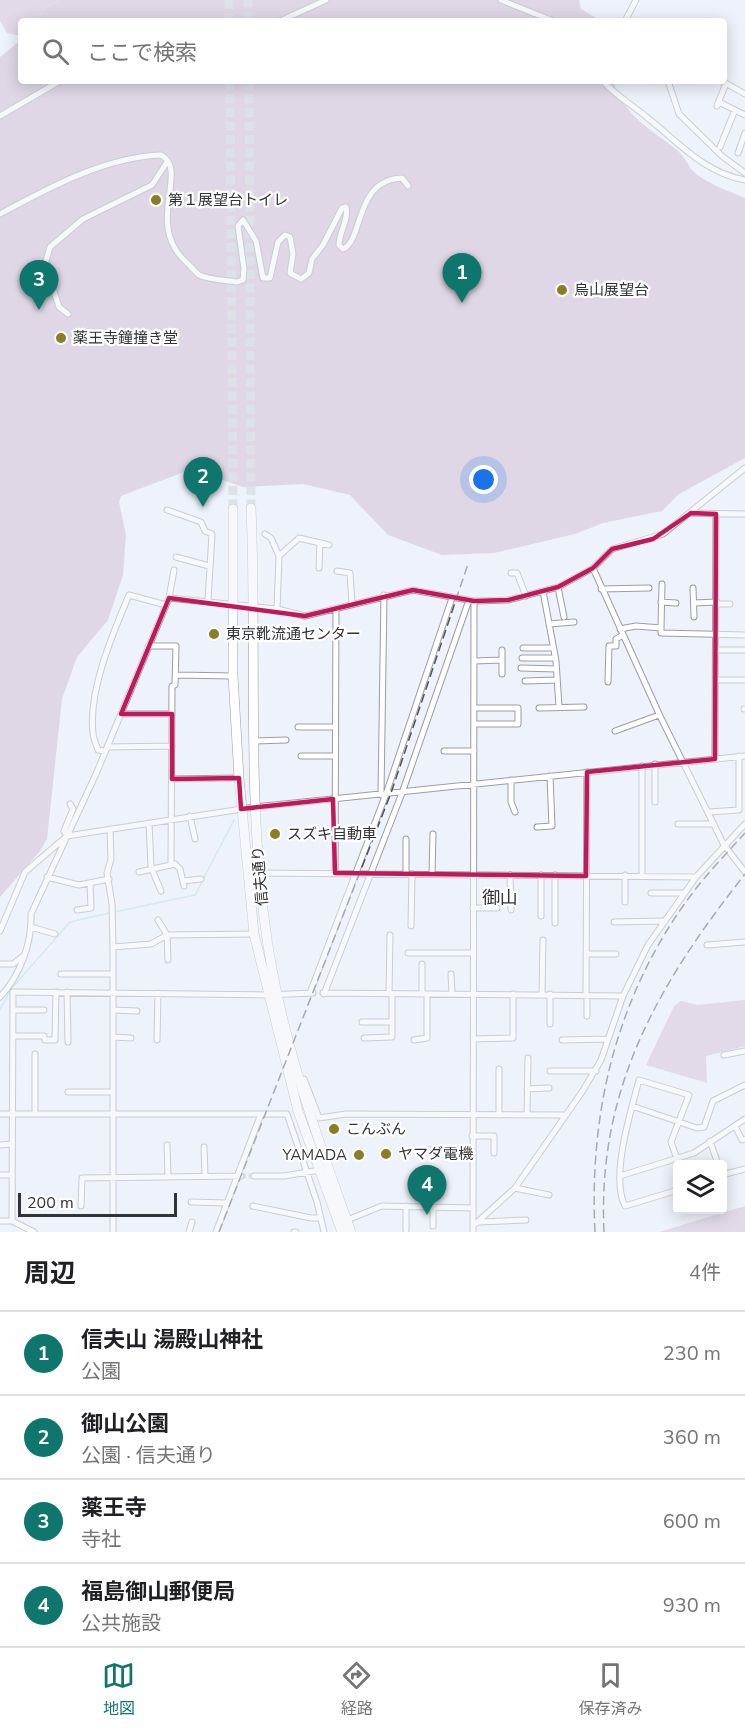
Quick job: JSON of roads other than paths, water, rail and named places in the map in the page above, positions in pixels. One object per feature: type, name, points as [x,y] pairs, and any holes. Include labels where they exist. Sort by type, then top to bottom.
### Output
[{"type":"highway","name":"信夫通り","points":[[251,508],[255,807],[259,873],[272,995],[298,1111],[351,1232]]},
{"type":"highway","name":"信夫通り","points":[[233,509],[233,676],[241,810],[254,934],[342,1232]]},
{"type":"street","points":[[287,18],[326,0]]},
{"type":"street","points":[[501,0],[546,18]]},
{"type":"street","points":[[627,18],[636,0]]},
{"type":"street","points":[[0,116],[55,84]]},
{"type":"street","points":[[606,84],[680,148],[715,170],[745,180]]},
{"type":"street","points":[[669,84],[679,114],[722,156],[745,173]]},
{"type":"street","points":[[723,84],[718,104],[745,115]]},
{"type":"street","points":[[727,84],[745,93]]},
{"type":"street","points":[[720,147],[735,110]]},
{"type":"street","points":[[738,153],[745,133]]},
{"type":"street","points":[[0,214],[112,163],[161,155],[171,171],[172,190],[165,219],[172,248],[199,274],[237,282],[243,280],[244,269],[238,229],[241,221],[247,224],[256,241],[263,278],[270,278],[278,242],[285,235],[290,237],[293,248],[290,273],[301,279],[309,273],[312,259],[323,245],[342,208],[346,207],[348,214],[339,238],[339,244],[343,249],[350,243],[357,221],[377,187],[399,178],[402,178],[408,186]]},
{"type":"street","points":[[68,314],[59,307],[45,264],[50,247],[83,219],[152,184],[166,162]]},
{"type":"street","points":[[169,598],[208,600],[277,609],[305,616],[384,595],[413,590],[472,600],[526,596],[558,587],[593,568],[612,549],[653,539],[691,513],[745,468]]},
{"type":"street","points":[[167,510],[201,522],[205,531],[212,534],[208,600]]},
{"type":"street","points":[[691,513],[745,514]]},
{"type":"street","points":[[715,759],[716,514]]},
{"type":"street","points":[[265,534],[271,538],[279,556],[277,609]]},
{"type":"street","points":[[279,556],[299,538],[329,545]]},
{"type":"street","points":[[319,568],[320,543]]},
{"type":"street","points":[[176,557],[209,566]]},
{"type":"street","points":[[593,568],[659,715],[724,845],[745,872]]},
{"type":"street","points":[[12,1221],[13,1010],[10,991],[23,957],[31,927],[31,914],[121,714],[169,598],[174,570]]},
{"type":"street","points":[[337,571],[350,573],[352,604]]},
{"type":"street","points":[[511,573],[517,573],[526,596]]},
{"type":"street","points":[[662,584],[661,633],[745,634]]},
{"type":"street","points":[[558,587],[564,617]]},
{"type":"street","points":[[601,589],[649,588]]},
{"type":"street","points":[[693,588],[694,617]]},
{"type":"street","points":[[543,591],[555,658],[559,707]]},
{"type":"street","points":[[166,605],[129,595],[116,627],[96,692],[93,733],[98,750],[172,746]]},
{"type":"street","points":[[384,595],[384,795]]},
{"type":"street","points":[[0,997],[10,991],[272,995],[311,993],[357,873],[452,598]]},
{"type":"street","points":[[472,600],[474,661],[472,1149],[475,1227]]},
{"type":"street","points":[[472,600],[402,793],[323,993],[623,996]]},
{"type":"street","points":[[661,602],[676,603]]},
{"type":"street","points":[[694,603],[730,604]]},
{"type":"street","points":[[335,873],[333,799],[336,609]]},
{"type":"street","points":[[549,624],[574,622]]},
{"type":"street","points":[[620,629],[636,626],[661,628]]},
{"type":"street","points":[[608,682],[607,652],[609,646],[616,646],[616,639],[623,635]]},
{"type":"street","points":[[148,646],[176,646],[177,675],[175,686],[172,686],[171,863]]},
{"type":"street","points":[[523,648],[553,648]]},
{"type":"street","points":[[502,650],[502,674]]},
{"type":"street","points":[[717,650],[745,650]]},
{"type":"street","points":[[522,658],[555,658]]},
{"type":"street","points":[[474,661],[502,660]]},
{"type":"street","points":[[521,668],[556,669]]},
{"type":"street","points":[[177,675],[233,676]]},
{"type":"street","points":[[525,681],[557,680]]},
{"type":"street","points":[[717,680],[745,680]]},
{"type":"street","points":[[539,708],[584,707]]},
{"type":"street","points":[[474,708],[518,708],[518,724],[474,724]]},
{"type":"street","points":[[121,714],[172,714]]},
{"type":"street","points":[[615,731],[659,715]]},
{"type":"street","points":[[298,727],[334,727]]},
{"type":"street","points":[[255,741],[286,741]]},
{"type":"street","points":[[444,751],[474,751]]},
{"type":"street","points":[[300,756],[334,756]]},
{"type":"street","points":[[0,931],[25,872],[67,836],[255,807],[742,756],[739,810],[709,812]]},
{"type":"street","points":[[655,764],[655,802]]},
{"type":"street","points":[[642,766],[642,875]]},
{"type":"street","points":[[587,772],[587,1016]]},
{"type":"street","points":[[537,827],[552,826],[550,776]]},
{"type":"street","points":[[172,780],[239,778]]},
{"type":"street","points":[[511,780],[511,802],[515,812]]},
{"type":"street","points":[[67,836],[64,831],[73,809],[70,804]]},
{"type":"street","points":[[190,816],[195,840]]},
{"type":"street","points":[[149,823],[153,869],[161,891]]},
{"type":"street","points":[[678,824],[714,824]]},
{"type":"street","points":[[475,1227],[515,1188],[596,1071],[623,996],[663,921],[696,877],[745,824]]},
{"type":"street","points":[[110,829],[109,879],[113,947],[113,1232]]},
{"type":"street","points":[[432,874],[433,834]]},
{"type":"street","points":[[406,839],[411,926]]},
{"type":"street","points":[[140,872],[171,863],[179,866],[184,884],[201,879]]},
{"type":"street","points":[[259,873],[696,877]]},
{"type":"street","points":[[510,875],[511,910]]},
{"type":"street","points":[[541,875],[541,916]]},
{"type":"street","points":[[555,875],[555,922]]},
{"type":"street","points":[[625,875],[625,902]]},
{"type":"street","points":[[47,878],[75,885],[109,879]]},
{"type":"street","points":[[77,910],[91,908],[90,884]]},
{"type":"street","points":[[651,893],[684,893]]},
{"type":"street","points":[[473,908],[497,908]]},
{"type":"street","points":[[158,920],[167,934],[168,960]]},
{"type":"street","points":[[614,922],[663,921]]},
{"type":"street","points":[[31,927],[55,934]]},
{"type":"street","points":[[113,947],[151,944],[167,934],[254,934]]},
{"type":"street","points":[[364,1038],[392,1037],[390,935]]},
{"type":"street","points":[[542,994],[543,940]]},
{"type":"street","points":[[707,945],[745,942]]},
{"type":"street","points":[[408,953],[473,953]]},
{"type":"street","points":[[586,954],[616,954]]},
{"type":"street","points":[[0,964],[13,964],[23,957]]},
{"type":"street","points":[[414,1040],[427,1038],[422,964]]},
{"type":"street","points":[[61,974],[113,974]]},
{"type":"street","points":[[452,974],[452,994]]},
{"type":"street","points":[[13,1036],[55,1040],[56,992]]},
{"type":"street","points":[[67,992],[68,1042]]},
{"type":"street","points":[[157,1040],[158,993]]},
{"type":"street","points":[[473,1039],[513,1038],[513,994]]},
{"type":"street","points":[[550,994],[550,1024]]},
{"type":"street","points":[[13,1010],[44,1010]]},
{"type":"street","points":[[113,1010],[137,1011]]},
{"type":"street","points":[[362,1022],[392,1022]]},
{"type":"street","points":[[113,1037],[131,1038]]},
{"type":"street","points":[[561,1040],[608,1039]]},
{"type":"street","points":[[724,1055],[745,1051]]},
{"type":"street","points":[[35,1054],[35,1113]]},
{"type":"street","points":[[527,1115],[528,1058]]},
{"type":"street","points":[[499,1069],[499,1115]]},
{"type":"street","points":[[550,1071],[596,1071]]},
{"type":"street","points":[[296,1076],[303,1077],[319,1118],[346,1114],[566,1115]]},
{"type":"street","points":[[673,1192],[625,1206],[619,1188],[632,1106],[639,1080],[689,1095],[671,1142],[677,1159]]},
{"type":"street","points":[[632,1106],[704,1127],[713,1101],[745,1085]]},
{"type":"street","points":[[527,1089],[549,1088]]},
{"type":"street","points":[[68,1092],[112,1092]]},
{"type":"street","points":[[0,1113],[287,1114],[298,1111]]},
{"type":"street","points":[[216,1232],[261,1114]]},
{"type":"street","points":[[287,1114],[308,1173],[324,1232]]},
{"type":"street","points":[[620,1176],[694,1153],[745,1119]]},
{"type":"street","points":[[735,1126],[742,1140],[745,1139]]},
{"type":"street","points":[[472,1136],[494,1136],[494,1153]]},
{"type":"street","points":[[710,1142],[717,1160]]},
{"type":"street","points":[[0,1145],[11,1144]]},
{"type":"street","points":[[167,1145],[168,1176]]},
{"type":"street","points":[[204,1147],[205,1176]]},
{"type":"street","points":[[429,1150],[472,1149]]},
{"type":"street","points":[[727,1174],[745,1168]]},
{"type":"street","points":[[254,1176],[308,1173],[323,1169]]},
{"type":"street","points":[[0,1175],[11,1174]]},
{"type":"street","points":[[81,1206],[80,1179],[112,1175],[239,1176]]},
{"type":"street","points":[[515,1188],[549,1195]]},
{"type":"street","points":[[426,1192],[426,1207]]},
{"type":"street","points":[[191,1202],[227,1203]]},
{"type":"street","points":[[254,1206],[321,1218]]},
{"type":"street","points":[[346,1220],[382,1206],[473,1208]]},
{"type":"street","points":[[406,1206],[406,1230]]},
{"type":"street","points":[[433,1207],[433,1226]]},
{"type":"street","points":[[475,1227],[526,1220]]},
{"type":"street","points":[[0,1221],[12,1221],[34,1232]]},
{"type":"street","points":[[189,1232],[192,1222]]},
{"type":"waterway","points":[[114,912],[195,895],[234,820]]},
{"type":"waterway","points":[[0,1009],[12,988],[70,922],[109,913]]},
{"type":"tunnel","points":[[229,0],[229,18]]},
{"type":"tunnel","points":[[248,0],[248,18]]},
{"type":"tunnel","points":[[230,84],[233,509]]},
{"type":"tunnel","points":[[249,84],[251,508]]},
{"type":"tunnel","points":[[241,1176],[254,1176]]},
{"type":"railway","points":[[219,1232],[391,793],[468,564]]},
{"type":"railway","points":[[595,1232],[594,1188],[602,1103],[611,1062],[624,1021],[659,943],[683,906],[745,833]]},
{"type":"railway","points":[[604,1232],[605,1180],[611,1131],[623,1084],[640,1040],[661,997],[686,956],[745,874]]},
{"type":"place","name":"第１展望台トイレ","points":[[156,200]]},
{"type":"place","name":"烏山展望台","points":[[562,290]]},
{"type":"place","name":"信夫山 湯殿山神社","points":[[462,303]]},
{"type":"place","name":"薬王寺","points":[[39,310]]},
{"type":"place","name":"薬王寺鐘撞き堂","points":[[61,338]]},
{"type":"place","name":"御山公園","points":[[203,507]]},
{"type":"place","name":"東京靴流通センター","points":[[214,634]]},
{"type":"place","name":"スズキ自動車","points":[[275,834]]},
{"type":"place","name":"こんぶん","points":[[334,1129]]},
{"type":"place","name":"ヤマダ電機","points":[[386,1154]]},
{"type":"place","name":"YAMADA","points":[[359,1155]]},
{"type":"place","name":"福島御山郵便局","points":[[427,1215]]},
{"type":"district","name":"御山","points":[[500,898]]}]
